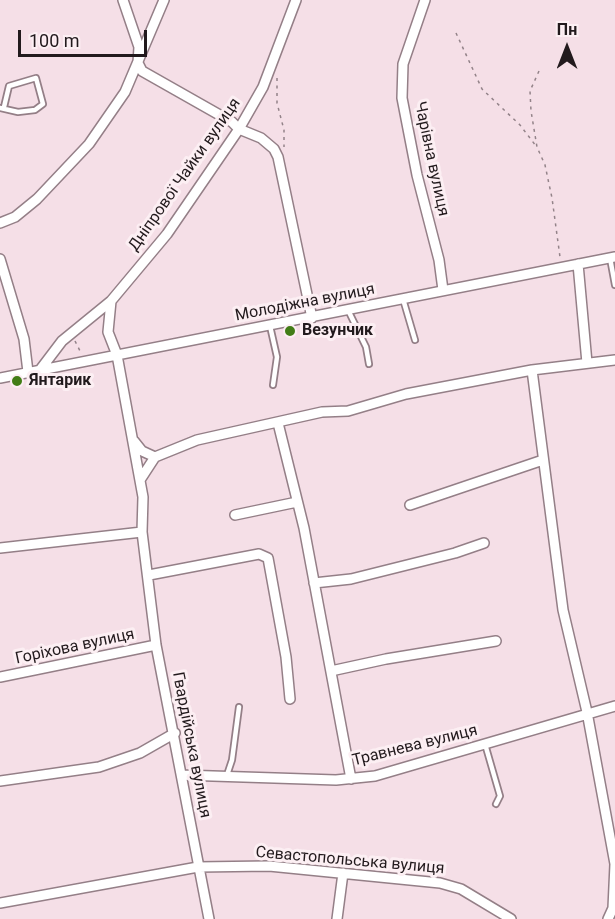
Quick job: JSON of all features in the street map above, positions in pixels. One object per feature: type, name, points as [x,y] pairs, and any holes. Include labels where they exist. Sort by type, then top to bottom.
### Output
[{"type":"street","points":[[123,0],[139,47],[138,63],[142,71],[232,122],[239,129],[268,142],[278,157],[312,318]]},
{"type":"street","points":[[0,224],[15,217],[70,167],[119,101],[138,63],[164,0]]},
{"type":"street","name":"Дніпрової Чайки вулиця","points":[[40,370],[62,341],[111,301],[167,234],[239,129],[263,87],[296,0]]},
{"type":"street","name":"Чарівна вулиця","points":[[425,0],[403,64],[402,99],[417,175],[439,260],[443,290]]},
{"type":"street","name":"Молодіжна вулиця","points":[[0,378],[612,258]]},
{"type":"street","points":[[0,259],[24,339],[28,372]]},
{"type":"street","points":[[578,264],[587,363]]},
{"type":"street","name":"Гвардійська вулиця","points":[[111,301],[108,332],[117,355],[143,497],[142,532],[156,645],[175,733],[209,919]]},
{"type":"street","points":[[140,480],[155,457],[182,444],[322,412],[348,411],[406,394],[532,370],[615,360]]},
{"type":"street","points":[[532,370],[563,609],[612,827],[615,885],[613,908],[608,919]]},
{"type":"street","points":[[278,423],[314,583],[351,779]]},
{"type":"street","points":[[133,439],[142,451],[155,457]]},
{"type":"street","points":[[410,505],[543,460]]},
{"type":"street","points":[[235,515],[297,502]]},
{"type":"street","points":[[0,548],[142,532]]},
{"type":"street","points":[[314,583],[351,579],[454,554],[484,543]]},
{"type":"street","points":[[149,575],[259,554],[268,558],[286,657],[290,699]]},
{"type":"street","points":[[331,671],[386,658],[496,641]]},
{"type":"street","name":"Горіхова вулиця","points":[[0,678],[156,645]]},
{"type":"street","name":"Травнева вулиця","points":[[182,775],[336,780],[375,776],[587,712],[615,706]]},
{"type":"street","points":[[0,781],[99,767],[140,753],[175,733]]},
{"type":"street","name":"Севастопольська вулиця","points":[[0,903],[198,867],[269,866],[440,883],[461,889],[511,919]]},
{"type":"street","points":[[337,919],[343,873]]},
{"type":"lane","points":[[36,78],[43,104],[35,110],[18,112],[2,108],[9,86],[36,78]]},
{"type":"lane","points":[[612,258],[615,285]]},
{"type":"lane","points":[[403,299],[415,340]]},
{"type":"lane","points":[[348,310],[366,347],[369,364]]},
{"type":"lane","points":[[270,326],[277,357],[273,385]]},
{"type":"lane","points":[[227,775],[232,760],[239,707]]},
{"type":"lane","points":[[485,744],[500,796],[496,804]]},
{"type":"path","points":[[456,33],[482,89],[520,125],[537,147],[545,165],[552,198],[559,255],[563,267]]},
{"type":"path","points":[[273,63],[278,84],[276,103],[284,130],[284,148]]},
{"type":"path","points":[[537,147],[530,91],[539,71]]},
{"type":"path","points":[[71,333],[87,360]]},
{"type":"place","name":"Везунчик","points":[[290,331]]},
{"type":"place","name":"Янтарик","points":[[17,381]]}]
